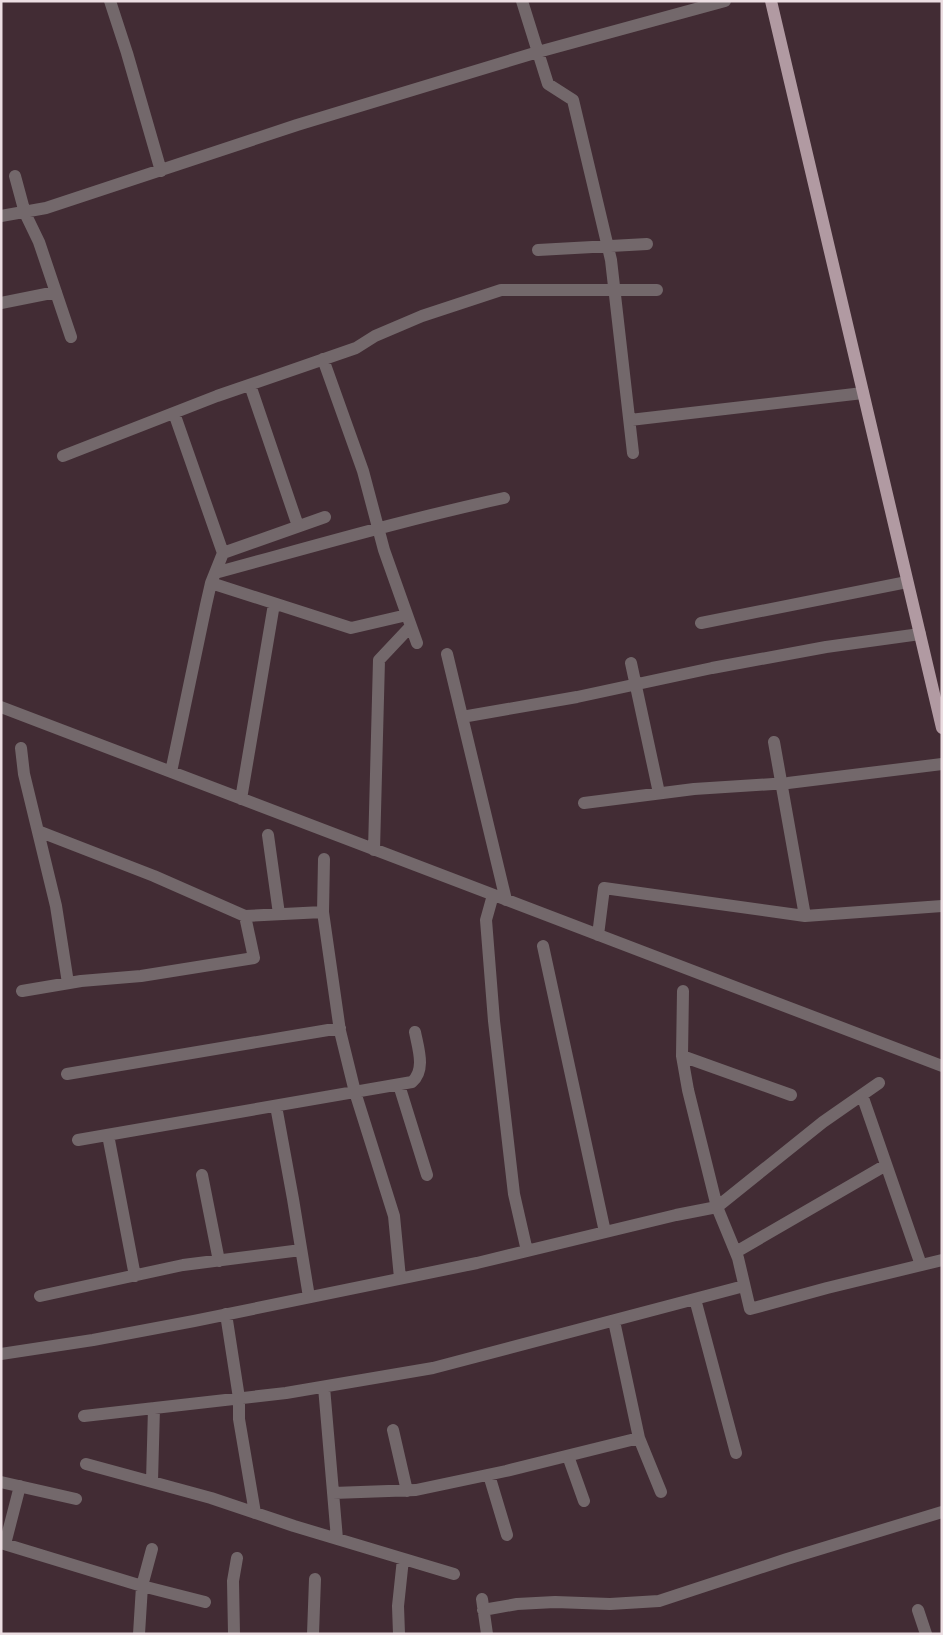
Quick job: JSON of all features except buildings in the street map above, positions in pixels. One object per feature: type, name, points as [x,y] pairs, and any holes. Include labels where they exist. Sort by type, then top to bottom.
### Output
[{"type":"main road","points":[[771,1],[942,728]]},
{"type":"street","points":[[110,1],[128,53],[161,171]]},
{"type":"street","points":[[522,1],[548,84],[573,100],[611,260],[633,452]]},
{"type":"street","points":[[1,216],[46,208],[297,125],[538,52],[725,1]]},
{"type":"street","points":[[15,176],[25,213],[39,242],[71,337]]},
{"type":"street","points":[[538,250],[647,244]]},
{"type":"street","points":[[62,456],[174,412],[356,348],[375,336],[422,316],[501,290],[657,290]]},
{"type":"street","points":[[1,303],[56,292]]},
{"type":"street","points":[[323,359],[364,471],[384,550],[417,643]]},
{"type":"street","points":[[250,385],[298,526]]},
{"type":"street","points":[[630,420],[863,393]]},
{"type":"street","points":[[171,772],[213,578],[223,553],[174,412]]},
{"type":"street","points":[[213,578],[379,528],[504,498]]},
{"type":"street","points":[[223,553],[325,517]]},
{"type":"street","points":[[213,578],[274,604],[351,628],[409,620]]},
{"type":"street","points":[[701,623],[907,582]]},
{"type":"street","points":[[241,799],[274,604]]},
{"type":"street","points":[[374,850],[379,660],[409,620]]},
{"type":"street","points":[[462,717],[577,697],[712,668],[826,647],[920,634]]},
{"type":"street","points":[[447,654],[488,817],[506,900]]},
{"type":"street","points":[[631,663],[659,793]]},
{"type":"street","points":[[1,708],[942,1066]]},
{"type":"street","points":[[774,742],[805,916]]},
{"type":"street","points":[[21,748],[24,774],[56,906],[68,983]]},
{"type":"street","points":[[584,803],[694,789],[782,783],[942,764]]},
{"type":"street","points":[[38,831],[154,876],[245,916],[323,912]]},
{"type":"street","points":[[268,835],[279,914]]},
{"type":"street","points":[[324,859],[323,912],[340,1028],[355,1092],[394,1216],[400,1278]]},
{"type":"street","points":[[598,935],[604,888],[805,916],[942,906]]},
{"type":"street","points":[[493,895],[486,920],[492,1003],[514,1194],[527,1251]]},
{"type":"street","points":[[22,991],[68,983],[142,976],[254,958],[245,916]]},
{"type":"street","points":[[543,946],[605,1232]]},
{"type":"street","points":[[683,991],[682,1056],[688,1090],[718,1208],[736,1252],[750,1309],[942,1260]]},
{"type":"street","points":[[67,1074],[340,1028]]},
{"type":"street","points":[[78,1140],[412,1082],[418,1077],[420,1063],[415,1032]]},
{"type":"street","points":[[682,1056],[791,1095]]},
{"type":"street","points":[[1,1354],[93,1340],[226,1314],[527,1251],[676,1215],[718,1208],[823,1122],[879,1083]]},
{"type":"street","points":[[400,1085],[427,1174]]},
{"type":"street","points":[[862,1095],[921,1265]]},
{"type":"street","points":[[276,1106],[309,1297]]},
{"type":"street","points":[[108,1135],[135,1276]]},
{"type":"street","points":[[736,1252],[886,1165]]},
{"type":"street","points":[[202,1176],[219,1260]]},
{"type":"street","points":[[40,1296],[183,1265],[301,1250]]},
{"type":"street","points":[[84,1416],[324,1387],[433,1368],[744,1286]]},
{"type":"street","points":[[696,1299],[736,1453]]},
{"type":"street","points":[[226,1314],[239,1398],[239,1419],[255,1513]]},
{"type":"street","points":[[614,1321],[639,1438],[661,1492]]},
{"type":"street","points":[[324,1387],[337,1539]]},
{"type":"street","points":[[152,1481],[154,1408]]},
{"type":"street","points":[[393,1430],[407,1491]]},
{"type":"street","points":[[333,1493],[416,1490],[489,1475],[639,1438]]},
{"type":"street","points":[[568,1456],[584,1501]]},
{"type":"street","points":[[86,1464],[152,1481],[454,1574]]},
{"type":"street","points":[[489,1475],[506,1535]]},
{"type":"street","points":[[1,1482],[76,1499]]},
{"type":"street","points":[[20,1486],[3,1543],[142,1586],[205,1602]]},
{"type":"street","points":[[490,1633],[483,1605],[555,1602],[610,1604],[659,1601],[750,1570],[942,1512]]},
{"type":"street","points":[[139,1634],[142,1586],[152,1549]]},
{"type":"street","points":[[234,1634],[233,1581],[237,1558]]},
{"type":"street","points":[[400,1634],[398,1606],[403,1559]]},
{"type":"street","points":[[313,1634],[315,1579]]},
{"type":"street","points":[[918,1610],[926,1634]]}]
